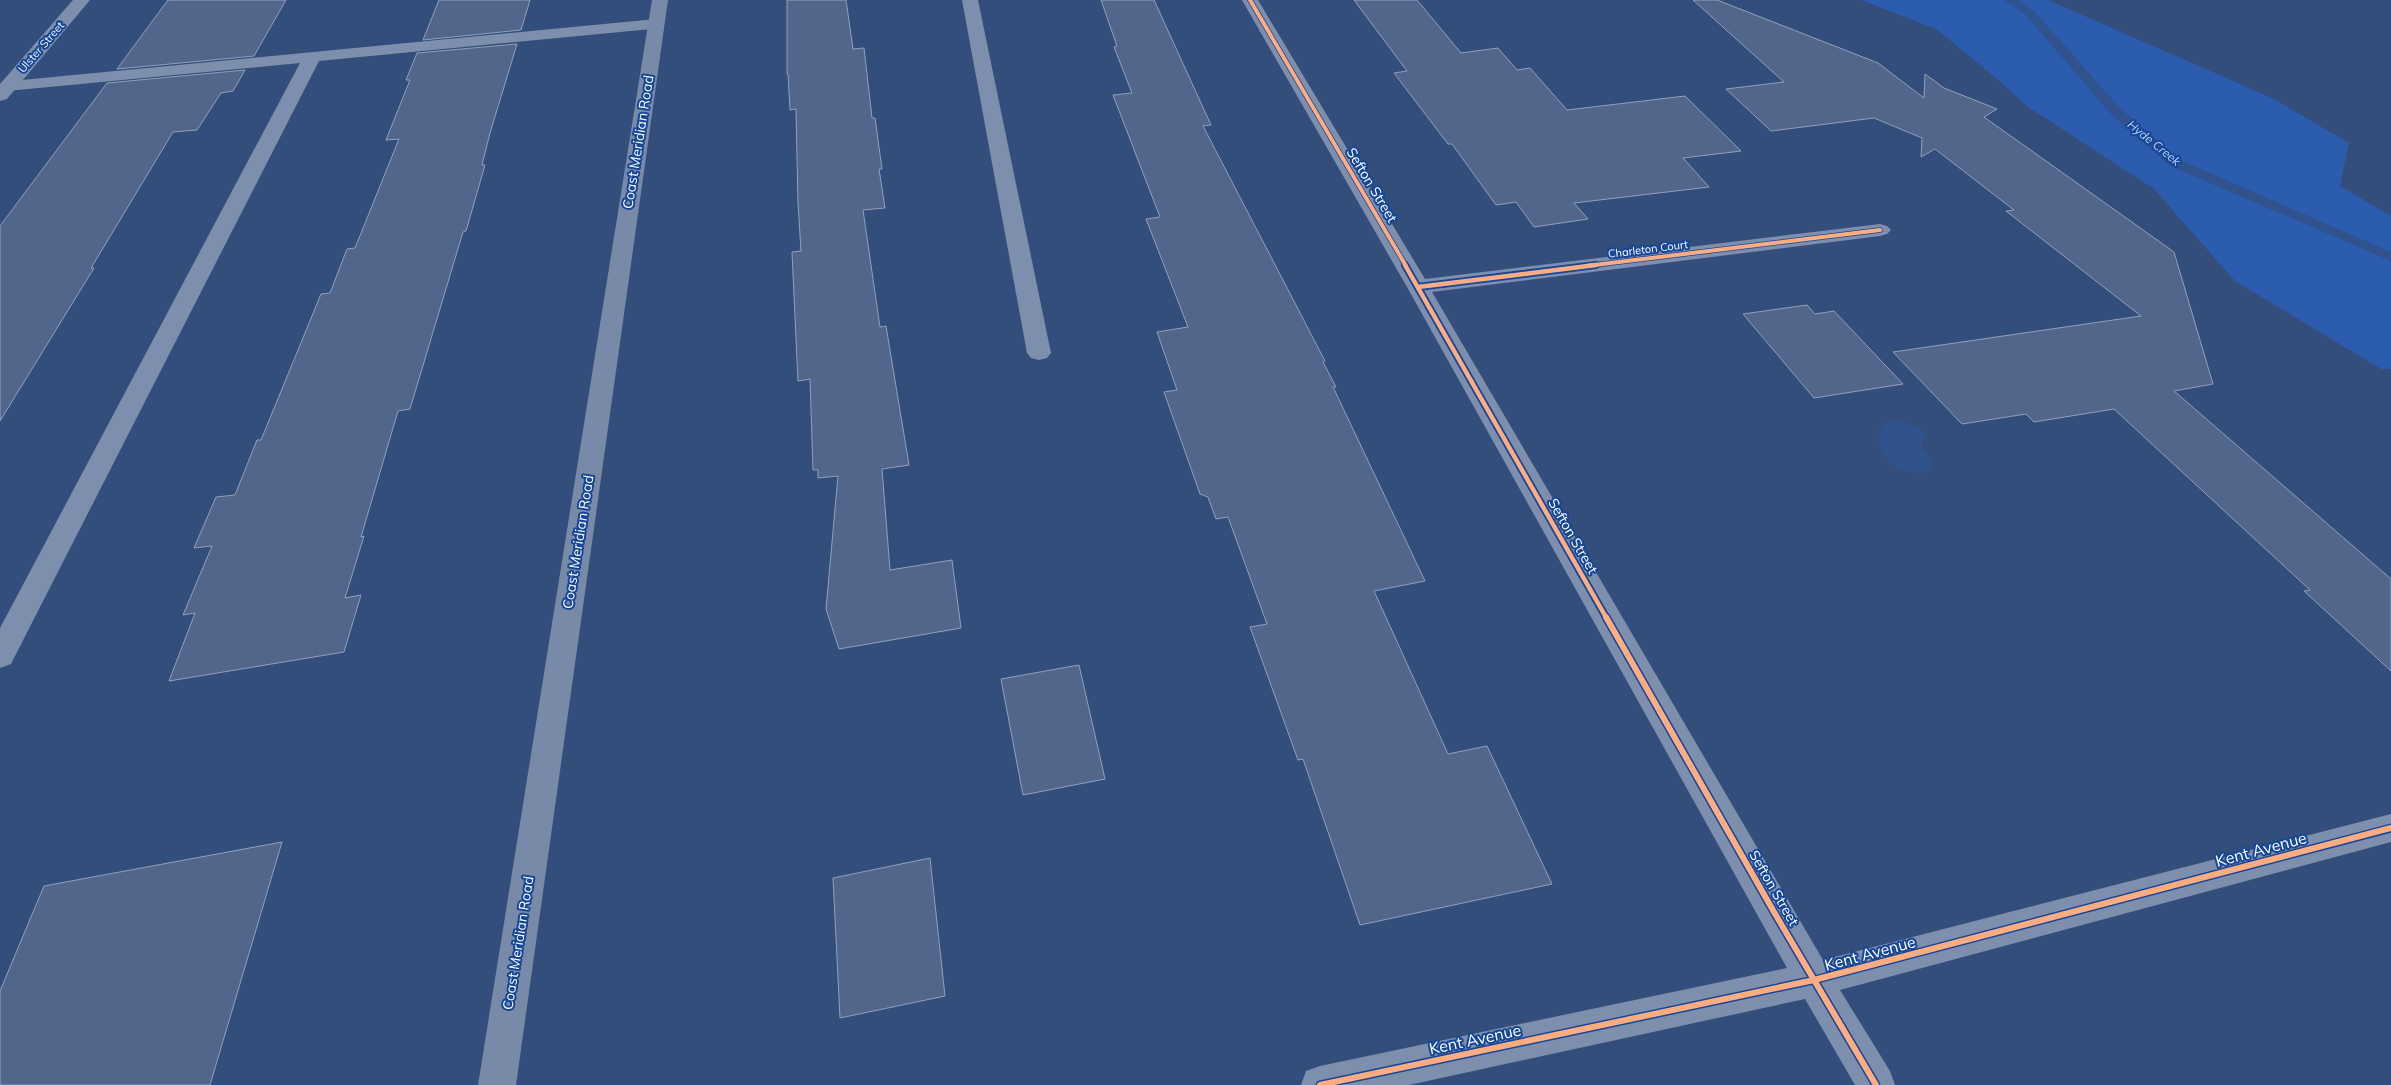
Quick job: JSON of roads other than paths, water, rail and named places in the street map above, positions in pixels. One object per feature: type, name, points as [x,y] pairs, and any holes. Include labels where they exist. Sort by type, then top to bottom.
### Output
[{"type":"main road","name":"Coast Meridian Road","points":[[497,1085],[658,12]]},
{"type":"street","name":"Ulster Street","points":[[4,90],[82,0]]},
{"type":"street","points":[[970,0],[1039,353]]},
{"type":"street","name":"Sefton Street","points":[[1250,0],[1418,287],[1814,980],[1876,1085]]},
{"type":"street","points":[[4,90],[313,56],[658,12]]},
{"type":"street","points":[[0,656],[313,56]]},
{"type":"street","name":"Charleton Court","points":[[1418,287],[1880,230]]},
{"type":"street","name":"Kent Avenue","points":[[1320,1085],[1814,980],[2391,828]]},
{"type":"waterway","name":"Hyde Creek","points":[[2010,0],[2029,12],[2116,111],[2154,147],[2175,163],[2391,257]]}]
